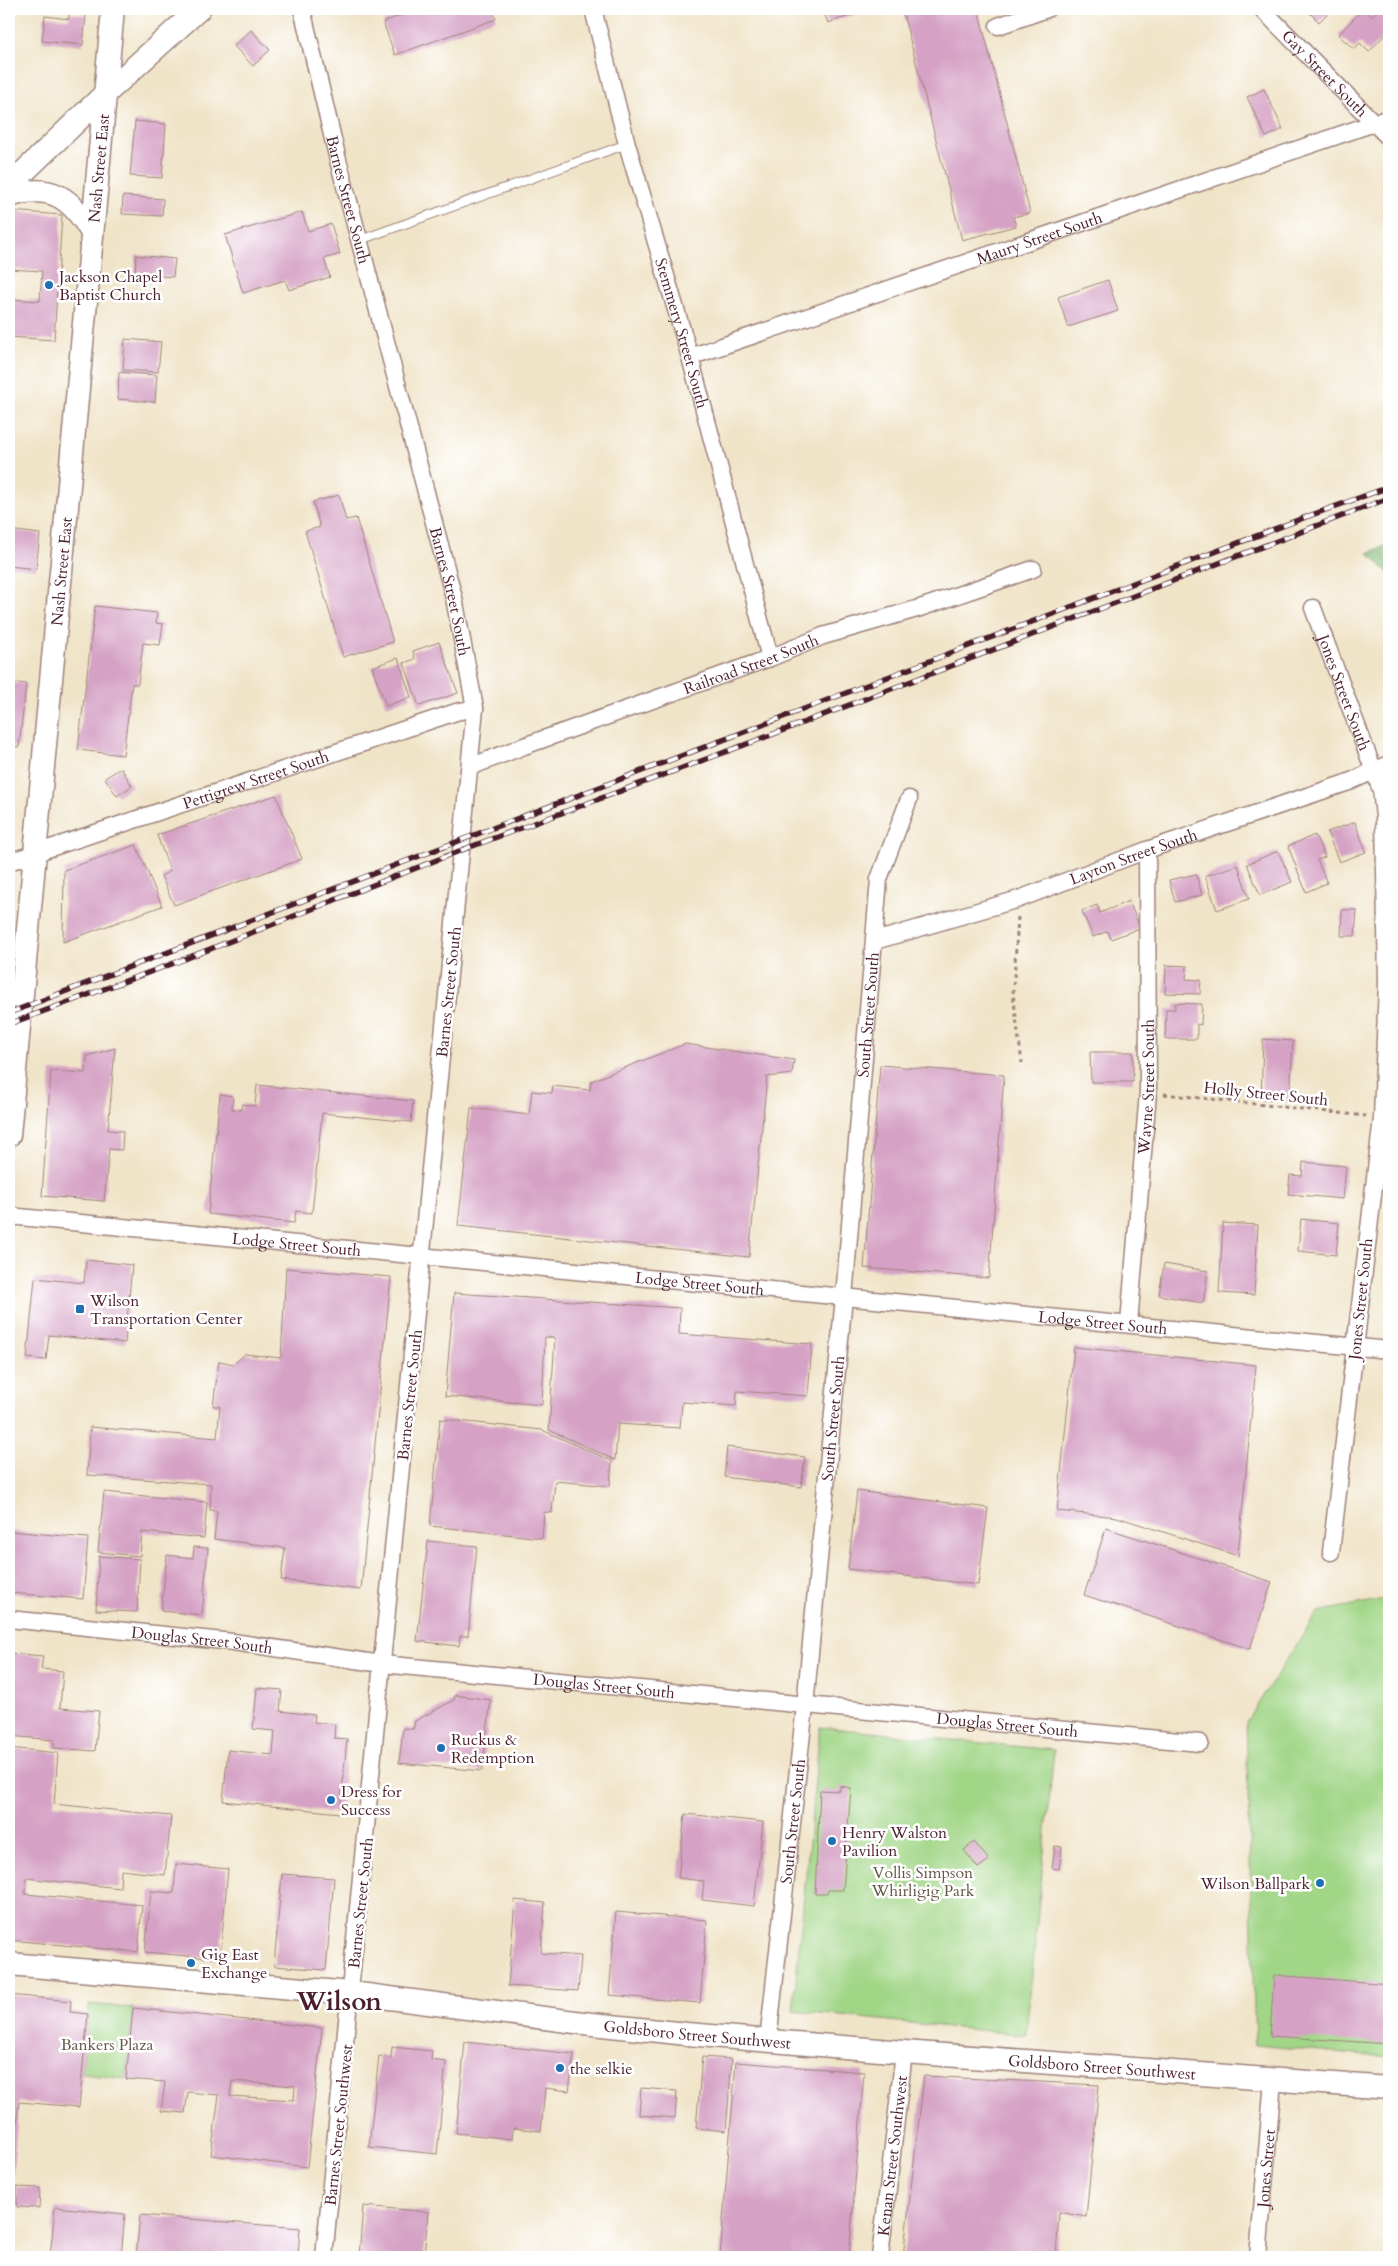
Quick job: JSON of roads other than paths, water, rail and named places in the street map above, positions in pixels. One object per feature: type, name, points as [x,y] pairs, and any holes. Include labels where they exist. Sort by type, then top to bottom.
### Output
[{"type":"street","name":"Nash Street East","points":[[9,1135],[113,9]]},
{"type":"street","points":[[9,186],[105,94],[199,9]]},
{"type":"street","name":"Barnes Street South","points":[[302,9],[360,240],[454,598],[475,708],[351,1993]]},
{"type":"street","name":"Stemmery Street South","points":[[593,9],[626,144],[690,357],[770,658]]},
{"type":"street","points":[[998,26],[1047,9]]},
{"type":"street","name":"Gay Street South","points":[[1262,9],[1382,121],[1389,138]]},
{"type":"street","name":"Maury Street South","points":[[690,357],[1382,121]]},
{"type":"street","points":[[9,196],[35,190],[63,198],[80,213],[92,233]]},
{"type":"street","name":"Railroad Street South","points":[[470,767],[770,658],[824,636],[920,608],[1034,569]]},
{"type":"street","name":"Jones Street South","points":[[1313,608],[1381,790],[1384,835],[1387,983],[1382,1118],[1356,1346],[1345,1418],[1331,1552]]},
{"type":"street","name":"Pettigrew Street South","points":[[9,862],[456,712],[475,708]]},
{"type":"street","name":"Layton Street South","points":[[875,941],[1019,899],[1147,850],[1349,782],[1389,764]]},
{"type":"street","name":"South Street South","points":[[768,2041],[805,1706],[844,1297],[879,879],[908,799]]},
{"type":"street","name":"Wayne Street South","points":[[1129,1324],[1148,1092],[1147,850]]},
{"type":"street","name":"Lodge Street South","points":[[9,1216],[1389,1350]]},
{"type":"street","name":"Douglas Street South","points":[[9,1619],[233,1642],[382,1664],[1200,1743]]},
{"type":"street","name":"Goldsboro Street Southwest","points":[[9,1964],[351,1993],[583,2023],[768,2041],[1389,2088]]},
{"type":"street","name":"Barnes Street Southwest","points":[[324,2257],[351,1993]]},
{"type":"street","name":"Kenan Street Southwest","points":[[880,2257],[904,2052]]},
{"type":"street","name":"Jones Street","points":[[1258,2257],[1273,2080]]},
{"type":"lane","points":[[360,240],[626,144]]},
{"type":"railway","points":[[9,1013],[1306,517],[1389,487]]},
{"type":"railway","points":[[9,1024],[177,962],[462,850],[771,735],[1389,498]]},
{"type":"place","name":"Jackson Chapel Baptist Church","points":[[49,285]]},
{"type":"place","name":"Wilson Transportation Center","points":[[80,1309]]},
{"type":"place","name":"Ruckus & Redemption","points":[[441,1748]]},
{"type":"place","name":"Dress for Success","points":[[331,1800]]},
{"type":"place","name":"Henry Walston Pavilion","points":[[832,1841]]},
{"type":"place","name":"Wilson Ballpark","points":[[1320,1883]]},
{"type":"place","name":"Gig East Exchange","points":[[191,1963]]},
{"type":"place","name":"the selkie","points":[[560,2068]]},
{"type":"district","name":"Wilson","points":[[339,2001]]},
{"type":"park label","name":"Vollis Simpson Whirligig Park","points":[[923,1881]]},
{"type":"park label","name":"Bankers Plaza","points":[[107,2044]]}]
